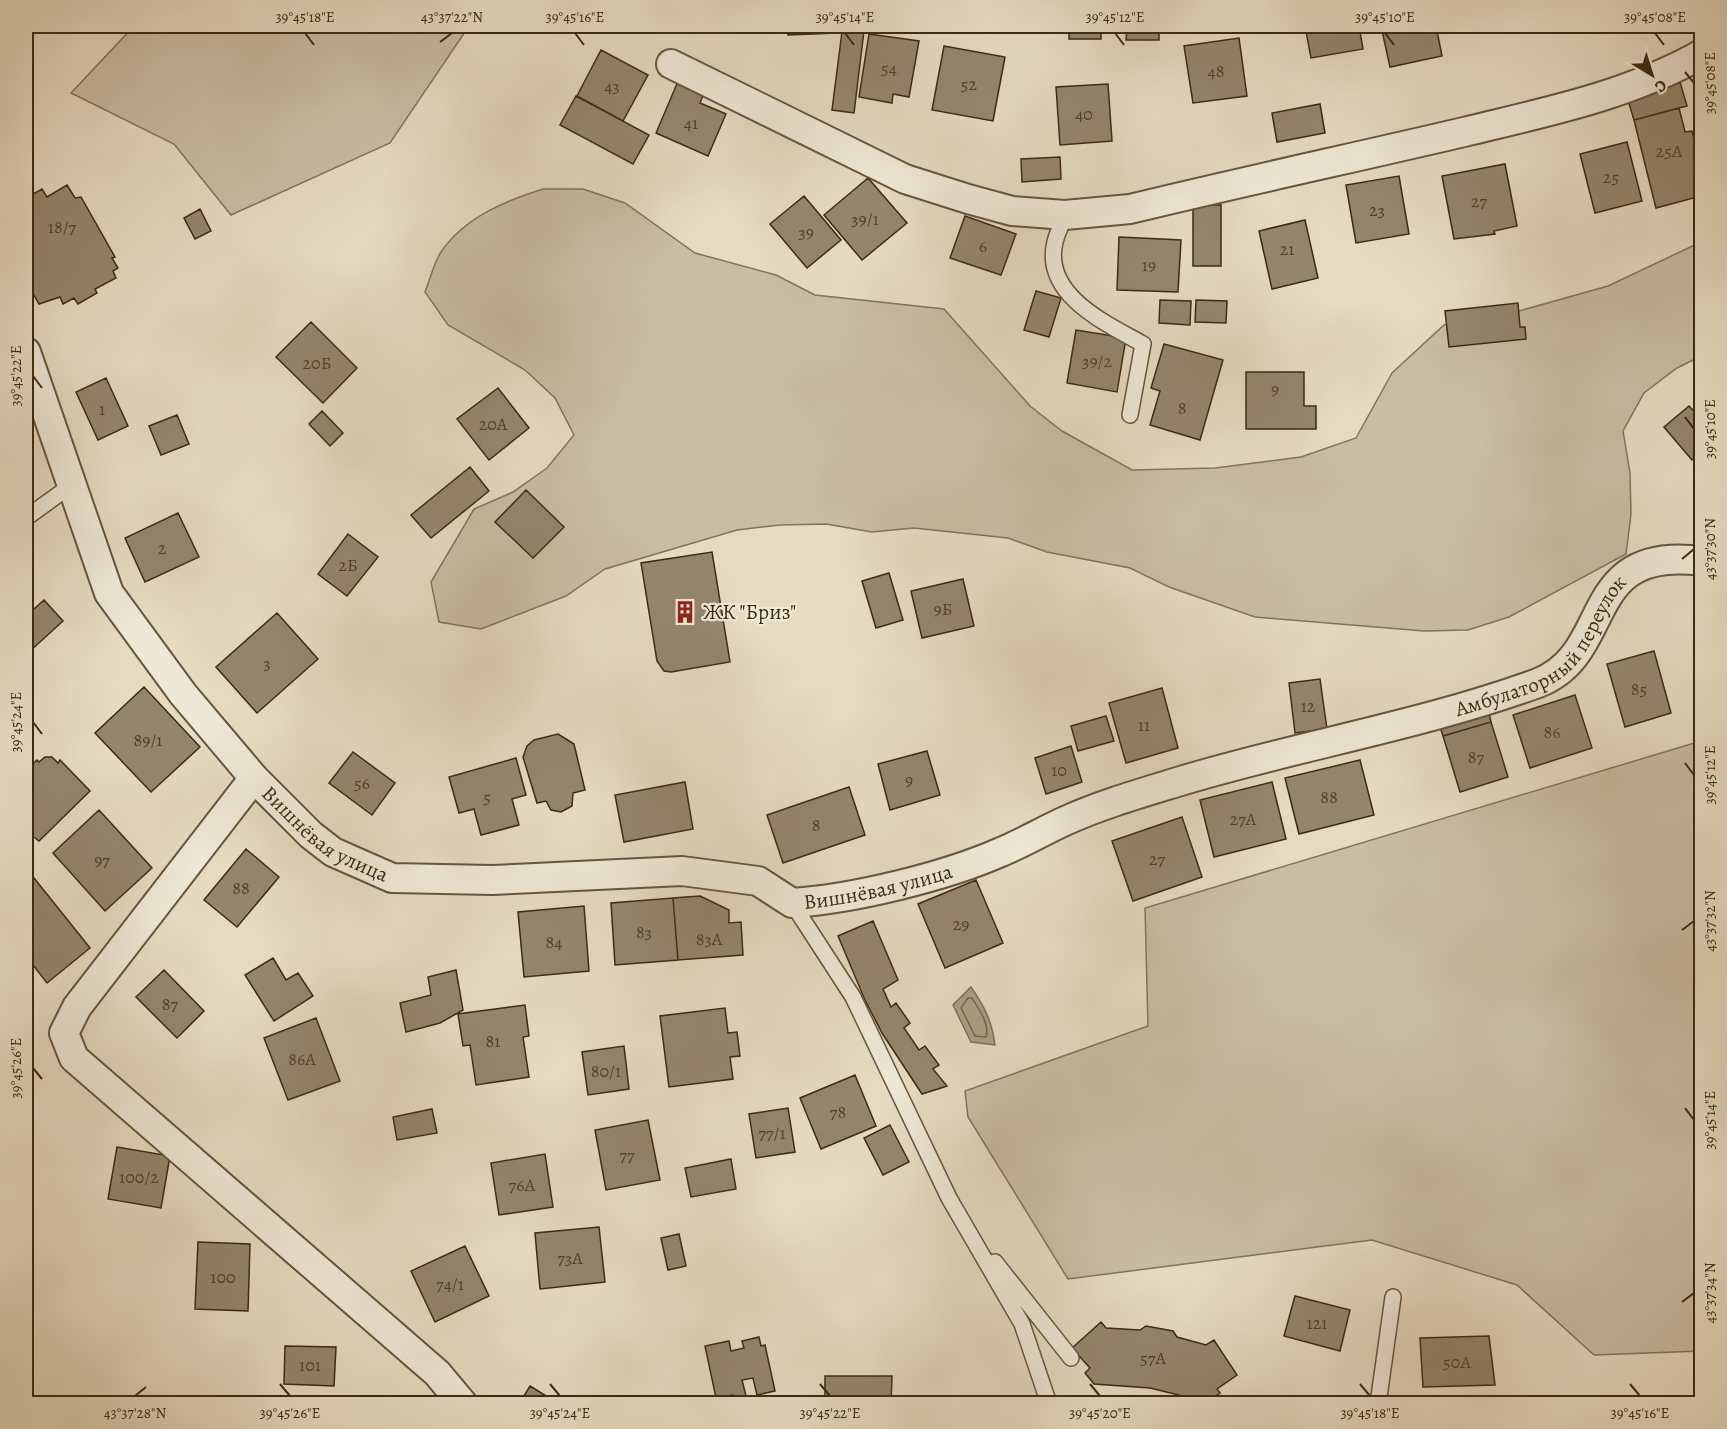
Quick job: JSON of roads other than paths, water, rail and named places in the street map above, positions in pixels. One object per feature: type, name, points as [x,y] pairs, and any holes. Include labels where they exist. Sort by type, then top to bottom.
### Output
[{"type":"street","points":[[671,64],[905,179],[1012,211],[1065,215],[1130,209],[1613,95],[1671,71],[1701,54]]},
{"type":"street","name":"Вишнёвая улица","points":[[26,352],[69,486],[109,592],[183,694],[254,778],[297,822],[333,852],[392,878],[492,880],[682,871],[758,881],[792,903],[814,902],[950,871],[1001,852],[1066,820],[1184,780],[1376,732]]},
{"type":"street","name":"Амбулаторный переулок","points":[[1376,732],[1541,682],[1566,665],[1580,645],[1608,592],[1629,572],[1647,563],[1668,559],[1701,561]]},
{"type":"street","name":"Вишнёвая улица","points":[[254,778],[77,1007],[64,1033],[74,1058],[437,1373],[463,1404]]},
{"type":"lane","points":[[1065,215],[1054,244],[1056,267],[1064,291],[1096,318],[1143,344],[1130,415]]},
{"type":"lane","points":[[26,518],[69,486]]},
{"type":"lane","points":[[792,903],[852,997],[962,1221],[1022,1324],[1049,1404]]},
{"type":"lane","points":[[962,1221],[1071,1359]]},
{"type":"lane","points":[[1378,1404],[1393,1297]]},
{"type":"water","points":[[971,987],[987,1014],[995,1045],[971,1042],[953,1005]]},
{"type":"place","name":"ЖК \"Бриз\"","points":[[685,612]]}]
